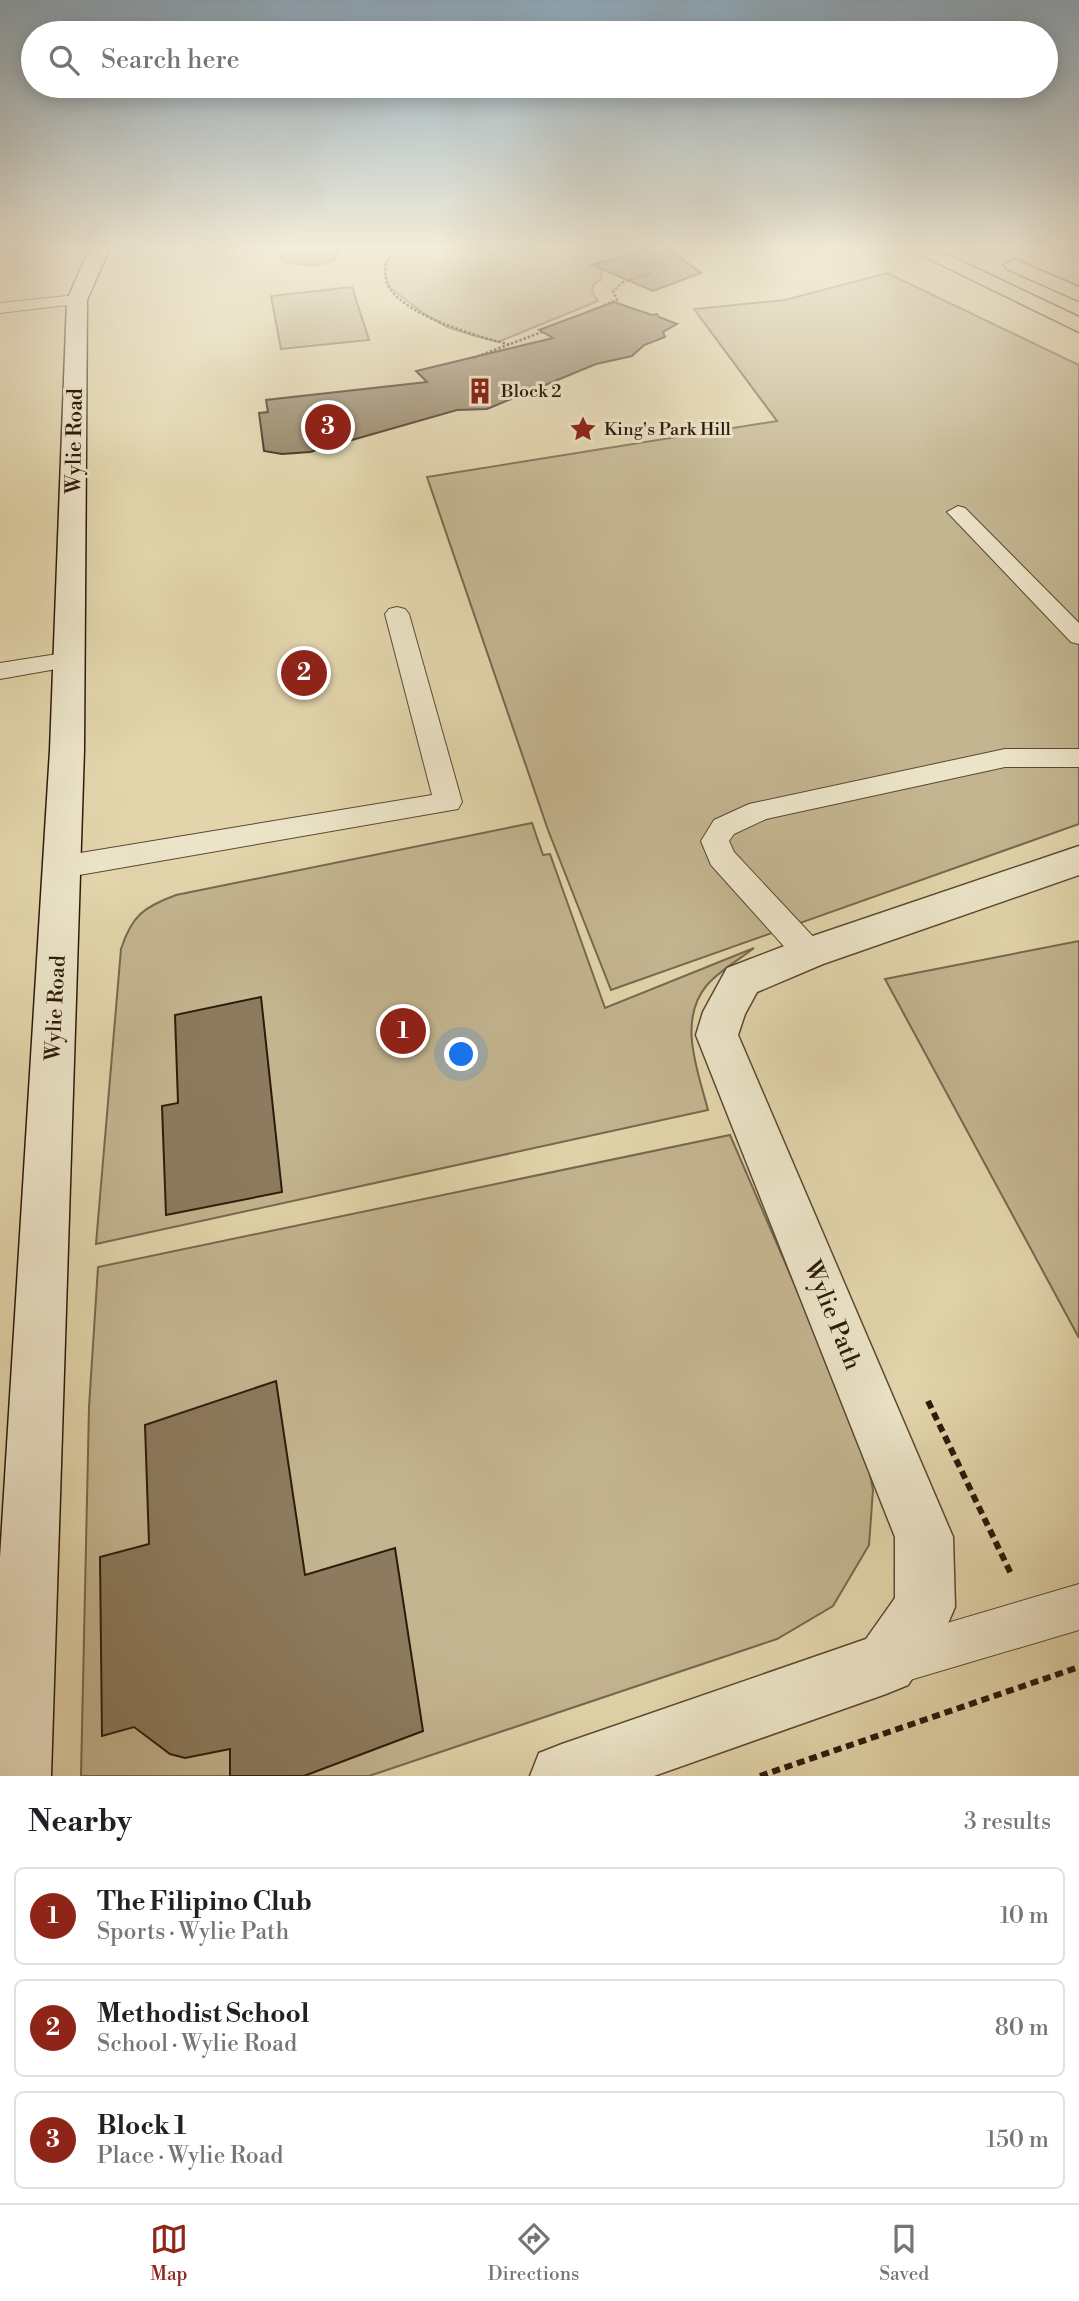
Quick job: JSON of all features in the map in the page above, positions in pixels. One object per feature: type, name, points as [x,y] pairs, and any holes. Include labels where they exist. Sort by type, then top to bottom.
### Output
[{"type":"street","name":"Wylie Road","points":[[19,1776],[62,867],[70,660],[76,328]]},
{"type":"street","name":"Wylie Path","points":[[886,1663],[925,1607],[924,1537],[717,1035],[724,1012],[742,980],[808,953],[1079,860]]},
{"type":"street","points":[[562,1776],[886,1663]]},
{"type":"lane","points":[[958,512],[1079,637]]},
{"type":"lane","points":[[62,867],[448,802],[397,614]]},
{"type":"lane","points":[[0,671],[70,660]]},
{"type":"lane","points":[[808,953],[721,857],[715,841],[724,827],[760,811],[1005,758],[1079,758]]},
{"type":"lane","points":[[886,1663],[1079,1607]]},
{"type":"path","points":[[450,328],[511,345]]},
{"type":"path","points":[[472,358],[542,332]]},
{"type":"path","points":[[923,1389],[1062,1673]]},
{"type":"path","points":[[760,1776],[1079,1667]]},
{"type":"shaded area","points":[[277,328],[365,328],[369,340],[281,349]]},
{"type":"shaded area","points":[[450,328],[532,328],[498,342]]},
{"type":"shaded area","points":[[708,328],[1002,328],[1079,365],[1079,824],[611,990],[548,830],[427,477],[777,421]]},
{"type":"shaded area","points":[[532,823],[543,855],[550,854],[605,1008],[754,948],[707,985],[693,1014],[692,1046],[708,1110],[96,1244],[121,949],[135,920],[147,908],[176,895]]},
{"type":"shaded area","points":[[1079,941],[1079,1338],[885,979]]},
{"type":"shaded area","points":[[730,1135],[865,1448],[873,1490],[869,1545],[833,1606],[777,1639],[369,1776],[81,1776],[89,1407],[98,1267]]},
{"type":"building","points":[[670,328],[663,332],[665,337],[644,345],[632,356],[596,364],[487,409],[457,410],[310,452],[282,454],[264,451],[259,413],[268,412],[266,400],[427,382],[416,371],[553,338],[539,330]]},
{"type":"building","points":[[261,997],[282,1192],[166,1215],[162,1106],[178,1103],[175,1015]]},
{"type":"building","points":[[276,1381],[305,1575],[395,1548],[423,1731],[304,1776],[230,1776],[230,1749],[185,1758],[170,1754],[134,1727],[102,1736],[100,1557],[149,1544],[145,1425]]},
{"type":"place","name":"Block 2","points":[[480,391]]},
{"type":"place","name":"Block 1","points":[[328,427]]},
{"type":"place","name":"King's Park Hill","points":[[583,429]]},
{"type":"place","name":"Methodist School","points":[[304,673]]},
{"type":"place","name":"The Filipino Club","points":[[403,1031]]}]
